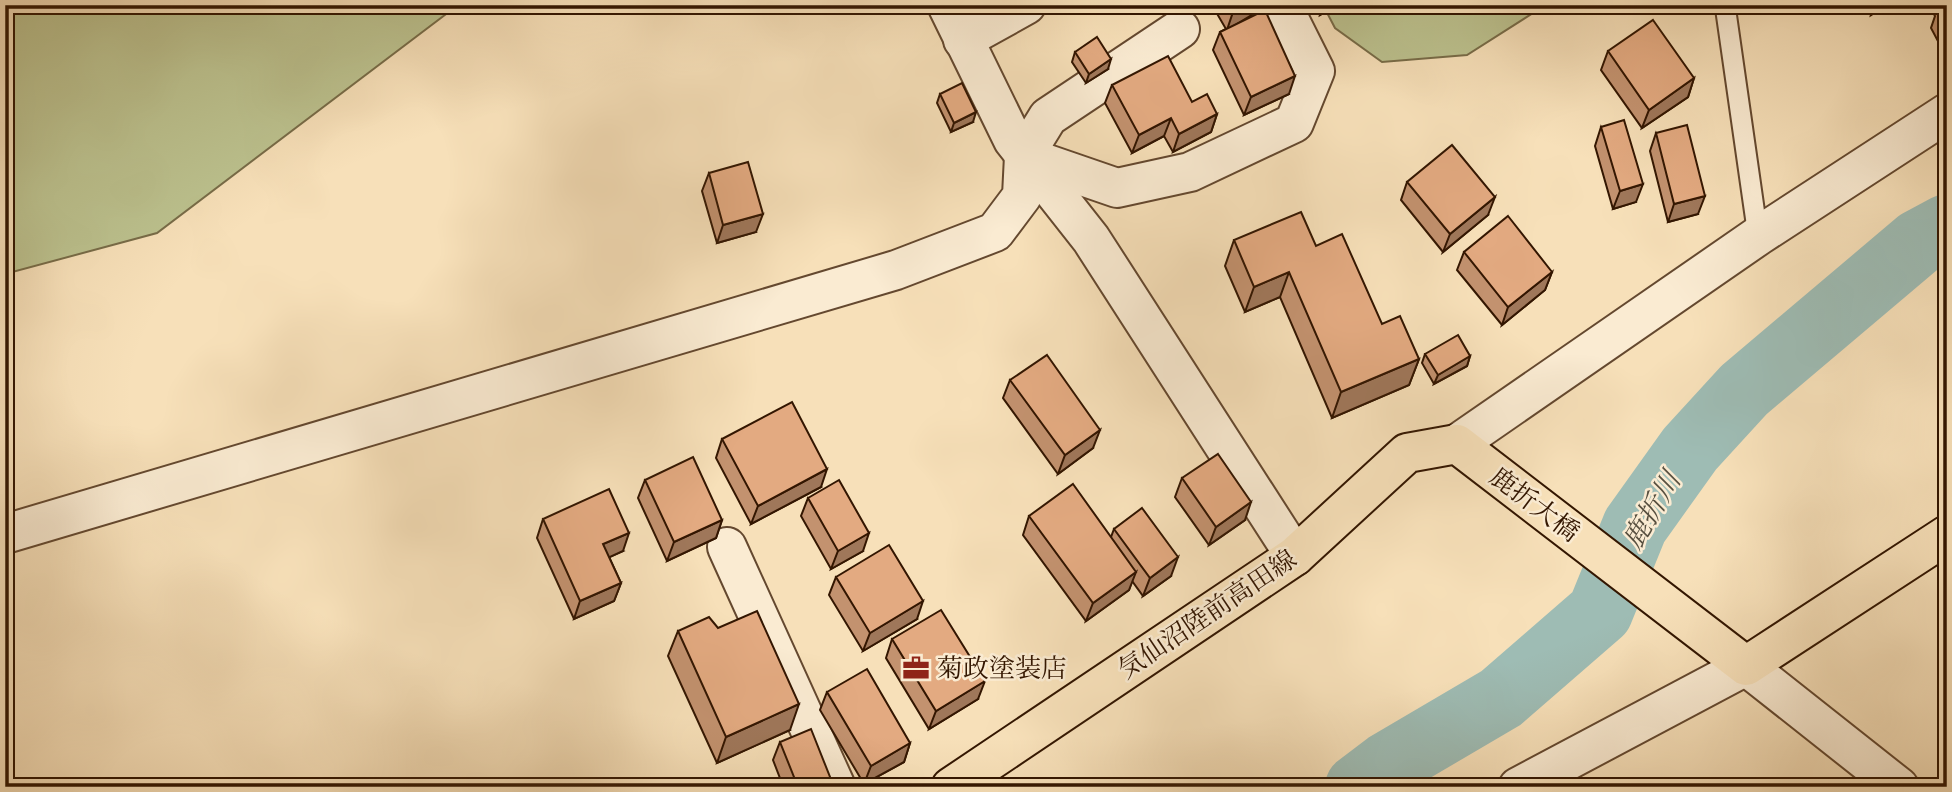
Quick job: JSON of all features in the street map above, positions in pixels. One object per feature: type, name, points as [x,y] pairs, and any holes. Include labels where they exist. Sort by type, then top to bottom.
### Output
[{"type":"main road","name":"気仙沼陸前高田線","points":[[951,787],[1295,556],[1407,453],[1457,444]]},
{"type":"main road","name":"鹿折大橋","points":[[1457,444],[1746,666]]},
{"type":"main road","points":[[1746,666],[1947,535]]},
{"type":"street","points":[[947,5],[1013,141],[1091,239],[1295,556]]},
{"type":"street","points":[[963,40],[1026,5]]},
{"type":"street","points":[[1024,156],[1117,188],[1190,172],[1294,123],[1315,71],[1282,5]]},
{"type":"street","points":[[5,534],[896,270],[995,232],[1022,196],[1024,156],[1048,117],[1180,29]]},
{"type":"street","points":[[1457,444],[1758,236],[1947,113]]},
{"type":"street","points":[[727,547],[836,787]]},
{"type":"street","points":[[1518,787],[1746,666],[1899,787]]},
{"type":"lane","points":[[1725,5],[1758,236]]},
{"type":"green space","points":[[5,5],[458,5],[157,233],[5,274]]},
{"type":"green space","points":[[1323,5],[1539,5],[1533,13],[1467,55],[1382,62],[1335,28]]},
{"type":"building","points":[[1229,5],[1245,5],[1233,12]]},
{"type":"building","points":[[1947,5],[1947,26],[1938,9]]},
{"type":"building","points":[[1265,10],[1295,76],[1251,97],[1220,32]]},
{"type":"building","points":[[1653,20],[1694,78],[1649,110],[1608,51]]},
{"type":"building","points":[[1097,37],[1111,59],[1089,74],[1075,52]]},
{"type":"building","points":[[1168,56],[1192,102],[1207,94],[1217,114],[1179,134],[1171,118],[1139,135],[1112,85]]},
{"type":"building","points":[[962,83],[976,112],[954,123],[940,94]]},
{"type":"building","points":[[1624,120],[1643,184],[1620,191],[1601,127]]},
{"type":"building","points":[[1687,125],[1705,196],[1674,204],[1656,133]]},
{"type":"building","points":[[1452,145],[1495,197],[1450,234],[1407,182]]},
{"type":"building","points":[[748,162],[763,214],[723,225],[709,173]]},
{"type":"building","points":[[1301,212],[1316,246],[1342,234],[1382,324],[1400,316],[1419,359],[1341,392],[1289,272],[1254,287],[1234,240]]},
{"type":"building","points":[[1508,216],[1552,272],[1508,307],[1464,252]]},
{"type":"building","points":[[1458,335],[1470,356],[1438,375],[1425,354]]},
{"type":"building","points":[[1047,355],[1100,430],[1065,455],[1010,380]]},
{"type":"building","points":[[792,402],[827,469],[758,506],[722,439]]},
{"type":"building","points":[[1218,454],[1251,502],[1216,527],[1182,478]]},
{"type":"building","points":[[693,457],[722,520],[674,542],[645,480]]},
{"type":"building","points":[[839,480],[869,533],[838,551],[808,498]]},
{"type":"building","points":[[1073,484],[1136,572],[1093,603],[1029,516]]},
{"type":"building","points":[[609,489],[629,533],[603,544],[621,583],[580,601],[543,519]]},
{"type":"building","points":[[1142,508],[1178,557],[1150,578],[1114,529]]},
{"type":"building","points":[[889,545],[923,601],[870,633],[836,577]]},
{"type":"building","points":[[941,610],[985,681],[936,711],[892,639]]},
{"type":"building","points":[[757,611],[799,704],[726,737],[678,631],[709,617],[718,628]]},
{"type":"building","points":[[867,669],[910,743],[871,766],[827,692]]},
{"type":"building","points":[[811,729],[834,787],[798,787],[780,742]]},
{"type":"building","points":[[1802,780],[1810,787],[1797,787]]},
{"type":"waterway","name":"鹿折川","points":[[1358,787],[1387,765],[1501,698],[1600,612],[1635,526],[1690,449],[1744,390],[1919,242],[1947,227]]},
{"type":"place","name":"菊政塗装店","points":[[916,668]]}]
